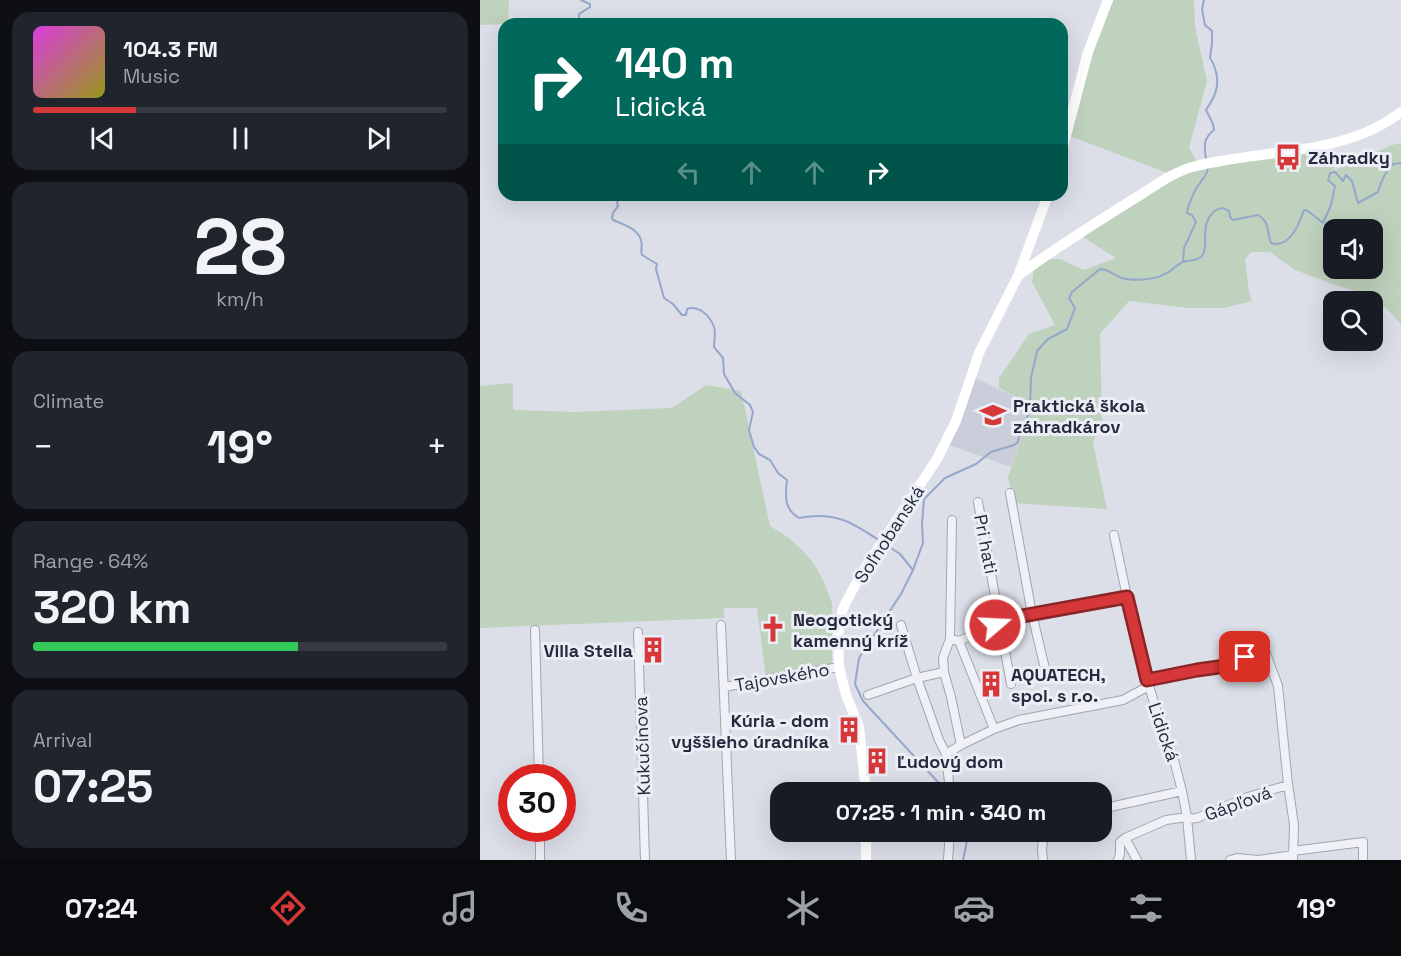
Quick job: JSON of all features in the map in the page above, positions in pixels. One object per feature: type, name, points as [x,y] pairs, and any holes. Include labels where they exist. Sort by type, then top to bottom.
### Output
[{"type":"street","points":[[1068,130],[1088,52],[1108,0]]},
{"type":"street","points":[[1018,276],[1078,234],[1162,182],[1190,168],[1347,140],[1379,128],[1401,112]]},
{"type":"street","name":"Soľnobanská","points":[[865,782],[859,727],[846,696],[839,667],[838,635],[845,604],[860,576],[936,459],[956,422],[979,353],[1018,276],[1046,201]]},
{"type":"street","name":"Pri hati","points":[[1010,493],[1032,614],[1047,677]]},
{"type":"street","name":"Pri hati","points":[[978,502],[1011,684]]},
{"type":"street","name":"Pri hati","points":[[951,520],[955,640],[994,729]]},
{"type":"street","name":"Lidická","points":[[1114,535],[1148,683],[1173,756],[1182,791],[1191,860]]},
{"type":"street","points":[[955,640],[1005,619],[1127,597]]},
{"type":"street","name":"Tajovského","points":[[721,625],[731,860]]},
{"type":"street","points":[[901,625],[917,678],[946,754],[949,782]]},
{"type":"street","points":[[535,630],[538,764]]},
{"type":"street","name":"Kukučínova","points":[[638,632],[645,860]]},
{"type":"street","name":"Pri hati","points":[[955,640],[943,658],[944,672],[961,745]]},
{"type":"street","name":"Gápľová","points":[[1148,683],[1197,670],[1226,666],[1264,648],[1278,686],[1294,825],[1293,855]]},
{"type":"street","name":"Tajovského","points":[[724,687],[839,667]]},
{"type":"street","points":[[868,695],[917,678],[944,672]]},
{"type":"street","points":[[946,754],[994,729],[1019,720],[1124,700],[1148,683]]},
{"type":"street","name":"Gápľová","points":[[1125,838],[1166,820],[1197,818],[1248,797],[1288,785]]},
{"type":"street","points":[[1112,807],[1182,791]]},
{"type":"street","points":[[1118,860],[1120,842],[1125,838],[1137,860]]},
{"type":"street","points":[[540,842],[540,860]]},
{"type":"street","points":[[866,842],[866,860]]},
{"type":"street","points":[[948,860],[949,842]]},
{"type":"street","points":[[1043,842],[1043,860]]},
{"type":"street","points":[[1230,860],[1237,858],[1258,860],[1363,842],[1363,860]]},
{"type":"shaded area","name":"Praktická škola záhradkárov","points":[[969,375],[1033,405],[1011,467],[943,443]]},
{"type":"green space","points":[[480,0],[509,0],[508,18],[498,18],[498,24],[480,25]]},
{"type":"green space","points":[[1108,0],[1194,0],[1195,27],[1207,81],[1189,148],[1200,166],[1329,143],[1335,170],[1401,143],[1401,324],[1383,306],[1383,291],[1357,291],[1341,287],[1295,270],[1270,252],[1251,252],[1245,259],[1252,301],[1224,308],[1188,308],[1129,301],[1100,334],[1102,422],[1093,443],[1107,509],[1013,503],[1008,477],[1033,405],[999,388],[999,378],[1029,334],[1055,325],[1032,282],[1034,265],[1042,259],[1060,259],[1084,270],[1116,258],[1078,234],[1171,176],[1068,135]]},
{"type":"green space","points":[[513,383],[513,410],[576,412],[672,408],[706,385],[741,391],[770,526],[789,538],[814,564],[832,603],[832,665],[766,678],[757,608],[724,608],[724,618],[480,628],[480,386]]},
{"type":"waterway","points":[[579,18],[579,14],[590,7],[590,4],[581,0]]},
{"type":"waterway","points":[[1204,0],[1202,9],[1205,25],[1212,31],[1210,58],[1216,72],[1217,83],[1214,97],[1206,110],[1214,130],[1205,143],[1206,159]]},
{"type":"waterway","points":[[938,782],[863,701],[855,684],[859,658],[901,594],[913,570],[923,543],[924,499],[945,478],[976,464],[991,452],[1018,442],[1030,411],[1031,378],[1037,351],[1048,339],[1067,329],[1075,308],[1069,298],[1072,292],[1100,269],[1126,279],[1149,279],[1166,274],[1183,262],[1201,257],[1204,253],[1207,222],[1219,208],[1229,211],[1233,220],[1258,215],[1267,224],[1271,243],[1283,242],[1296,229],[1304,210],[1323,223],[1331,205],[1335,186],[1328,180],[1330,173],[1335,172],[1343,181],[1346,175],[1352,181],[1358,203],[1378,192],[1390,167],[1401,163]]},
{"type":"waterway","points":[[1183,262],[1184,248],[1196,222],[1192,215],[1187,213],[1188,207],[1208,168]]},
{"type":"waterway","points":[[618,201],[618,206],[612,218],[630,227],[639,236],[642,242],[642,255],[657,264],[656,269],[664,298],[673,304],[682,315],[686,315],[687,309],[695,308],[707,315],[712,323],[715,331],[714,347],[723,358],[724,374],[735,393],[750,405],[753,412],[749,430],[754,447],[759,454],[770,460],[778,473],[787,480],[786,497],[791,511],[799,518],[822,516],[842,520],[880,541]]},
{"type":"waterway","points":[[885,544],[900,554],[913,570]]},
{"type":"waterway","points":[[963,860],[967,842]]},
{"type":"place","name":"Záhradky","points":[[1288,157]]},
{"type":"place","name":"Praktická škola záhradkárov","points":[[993,415]]},
{"type":"place","name":"Neogotický kamenný kríž","points":[[773,629]]},
{"type":"place","name":"Villa Stella","points":[[653,650]]},
{"type":"place","name":"AQUATECH, spol. s r.o.","points":[[991,684]]},
{"type":"place","name":"Kúria - dom vyššieho úradníka","points":[[849,730]]},
{"type":"place","name":"Ľudový dom","points":[[877,761]]},
{"type":"route","points":[[995,625],[1005,619],[1127,597],[1147,680],[1226,666],[1245,657]]}]
